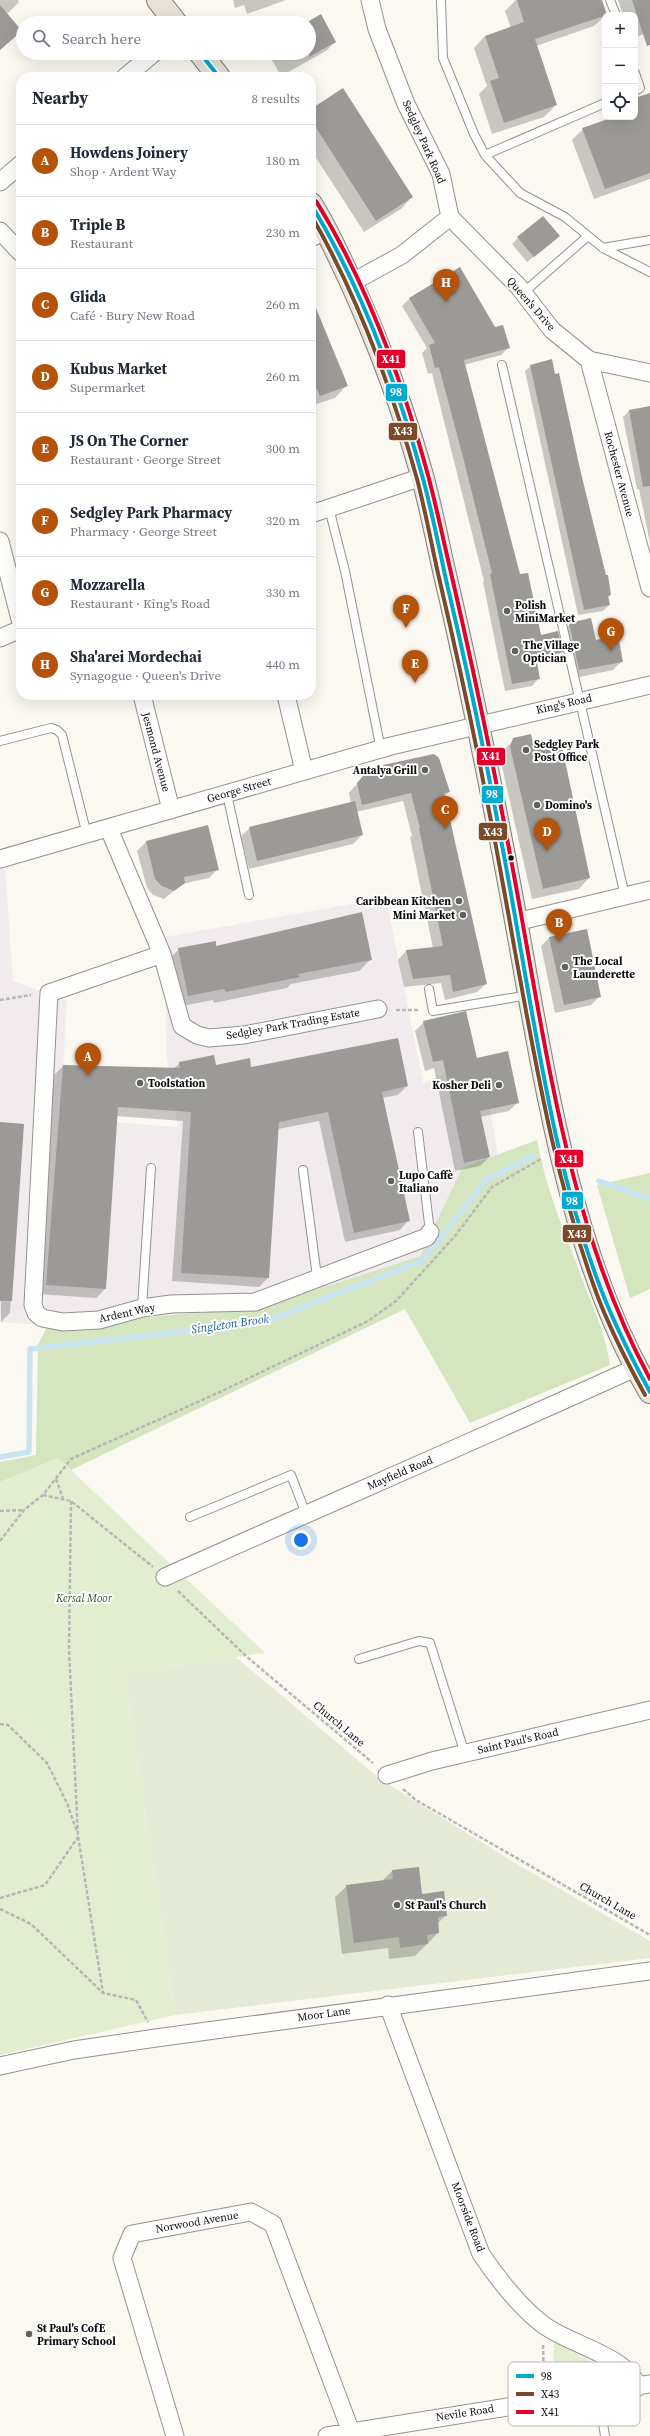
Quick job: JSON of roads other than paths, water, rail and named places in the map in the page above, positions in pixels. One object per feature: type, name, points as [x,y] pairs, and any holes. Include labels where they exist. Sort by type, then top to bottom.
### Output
[{"type":"highway","points":[[158,0],[171,16]]},
{"type":"highway","points":[[206,60],[215,72]]},
{"type":"highway","points":[[316,223],[319,234],[351,283],[371,324],[393,384],[422,477],[479,724],[540,1056],[577,1214],[591,1263],[635,1368],[650,1392]]},
{"type":"street","name":"Sedgley Park Road","points":[[370,0],[377,29],[406,104],[441,174],[450,217]]},
{"type":"street","points":[[131,72],[146,60]]},
{"type":"street","points":[[0,182],[16,168]]},
{"type":"street","points":[[351,283],[402,255],[450,217]]},
{"type":"street","name":"Queen's Drive","points":[[450,217],[523,293],[552,330],[589,360],[650,373]]},
{"type":"street","points":[[0,231],[16,248]]},
{"type":"street","name":"Rochester Avenue","points":[[589,360],[650,588]]},
{"type":"street","points":[[316,512],[422,477]]},
{"type":"street","points":[[0,541],[16,603]]},
{"type":"street","points":[[0,638],[16,631]]},
{"type":"street","name":"King's Road","points":[[479,724],[650,685]]},
{"type":"street","name":"Jesmond Avenue","points":[[143,700],[171,810]]},
{"type":"street","points":[[287,700],[304,771]]},
{"type":"street","name":"George Street","points":[[0,859],[109,829],[304,771],[479,724]]},
{"type":"street","name":"Sedgley Park Trading Estate","points":[[109,829],[162,954],[182,1026],[197,1035],[209,1038],[244,1035],[378,1009]]},
{"type":"street","points":[[516,922],[650,890]]},
{"type":"street","name":"Ardent Way","points":[[162,954],[49,993],[33,1305],[36,1313],[42,1318],[58,1322],[99,1320],[142,1308],[171,1304],[255,1302],[317,1277],[427,1237],[430,1232]]},
{"type":"street","name":"Mayfield Road","points":[[165,1577],[306,1514],[460,1448],[635,1368]]},
{"type":"street","name":"Saint Paul's Road","points":[[387,1775],[465,1754],[650,1710]]},
{"type":"street","name":"Moor Lane","points":[[0,2066],[74,2050],[156,2038],[388,2005],[650,1971]]},
{"type":"street","name":"Moorside Road","points":[[388,2005],[481,2254],[508,2292],[542,2324],[613,2362]]},
{"type":"street","name":"Norwood Avenue","points":[[175,2436],[122,2258],[132,2234],[251,2212],[274,2224],[351,2432]]},
{"type":"street","name":"Nevile Road","points":[[327,2436],[508,2407]]},
{"type":"lane","points":[[440,0],[443,58],[474,134],[485,155],[520,193],[564,217],[603,248],[650,272]]},
{"type":"lane","points":[[610,0],[615,12]]},
{"type":"lane","points":[[485,155],[602,104]]},
{"type":"lane","points":[[523,293],[588,236]]},
{"type":"lane","points":[[603,248],[650,240]]},
{"type":"lane","points":[[502,365],[624,896]]},
{"type":"lane","points":[[329,508],[345,571],[380,750]]},
{"type":"lane","points":[[0,741],[51,728],[57,730],[62,735],[87,835]]},
{"type":"lane","points":[[227,794],[249,895]]},
{"type":"lane","points":[[429,989],[433,1011],[529,995]]},
{"type":"lane","points":[[418,1132],[430,1232]]},
{"type":"lane","points":[[142,1308],[151,1168]]},
{"type":"lane","points":[[303,1170],[317,1277]]},
{"type":"lane","points":[[190,1517],[291,1475],[306,1514]]},
{"type":"lane","points":[[358,1659],[419,1641],[430,1643],[465,1754]]},
{"type":"lane","points":[[603,2426],[605,2436]]},
{"type":"waterway","name":"Singleton Brook","points":[[0,1457],[29,1452],[30,1349],[264,1322],[422,1261],[486,1180],[533,1156]]},
{"type":"waterway","name":"Singleton Brook","points":[[599,1181],[650,1199]]},
{"type":"place","name":"Sha'arei Mordechai","points":[[446,302]]},
{"type":"place","name":"Polish MiniMarket","points":[[507,611]]},
{"type":"place","name":"Sedgley Park Pharmacy","points":[[406,628]]},
{"type":"place","name":"The Village Optician","points":[[515,651]]},
{"type":"place","name":"Mozzarella","points":[[611,651]]},
{"type":"place","name":"JS On The Corner","points":[[415,683]]},
{"type":"place","name":"Sedgley Park Post Office","points":[[526,750]]},
{"type":"place","name":"Antalya Grill","points":[[425,770]]},
{"type":"place","name":"Domino's","points":[[537,805]]},
{"type":"place","name":"Glida","points":[[445,829]]},
{"type":"place","name":"Kubus Market","points":[[547,851]]},
{"type":"place","name":"Caribbean Kitchen","points":[[459,901]]},
{"type":"place","name":"Mini Market","points":[[463,915]]},
{"type":"place","name":"Triple B","points":[[559,942]]},
{"type":"place","name":"The Local Launderette","points":[[565,967]]},
{"type":"place","name":"Howdens Joinery","points":[[88,1076]]},
{"type":"place","name":"Toolstation","points":[[140,1083]]},
{"type":"place","name":"Kosher Deli","points":[[499,1085]]},
{"type":"place","name":"Lupo Caffè Italiano","points":[[391,1181]]},
{"type":"place","name":"St Paul's Church","points":[[397,1905]]},
{"type":"place","name":"St Paul's CofE Primary School","points":[[29,2334]]},
{"type":"park label","name":"Kersal Moor","points":[[84,1598]]}]
